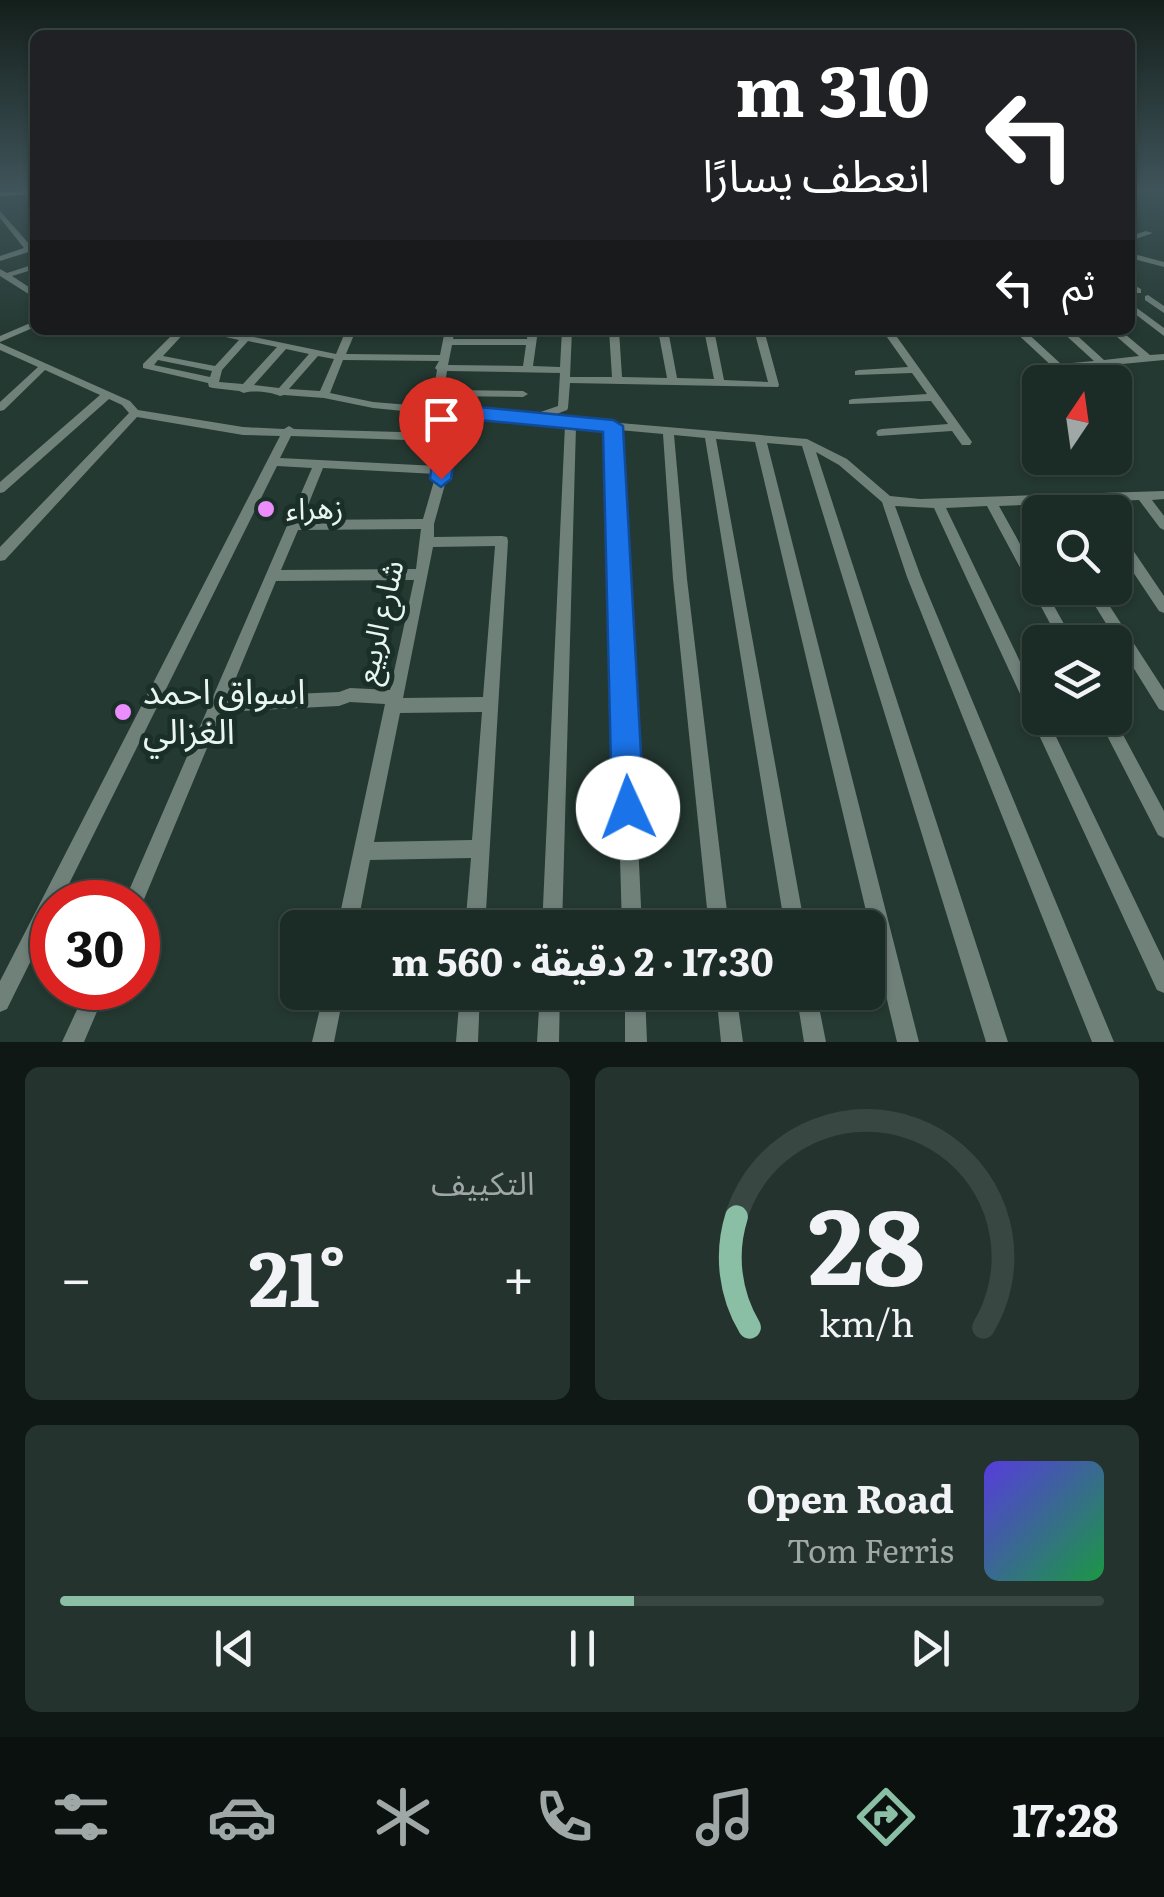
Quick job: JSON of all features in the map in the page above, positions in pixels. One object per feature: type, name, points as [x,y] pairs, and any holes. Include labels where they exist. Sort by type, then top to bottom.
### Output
[{"type":"street","points":[[0,259],[30,249]]},
{"type":"street","points":[[1135,256],[1164,265]]},
{"type":"street","points":[[2,274],[30,267]]},
{"type":"street","points":[[2,274],[30,287]]},
{"type":"street","points":[[1164,296],[1148,298],[1164,310]]},
{"type":"street","points":[[1135,310],[1164,332]]},
{"type":"street","points":[[0,364],[4,347],[30,328]]},
{"type":"street","points":[[177,335],[155,357],[214,375],[220,387],[324,395],[373,405],[523,394]]},
{"type":"street","points":[[227,335],[340,357],[528,369],[617,382],[774,385],[761,335]]},
{"type":"street","points":[[214,375],[251,335]]},
{"type":"street","points":[[324,395],[350,335]]},
{"type":"street","points":[[527,420],[563,408],[567,335]]},
{"type":"street","points":[[614,335],[617,382]]},
{"type":"street","points":[[664,335],[673,381]]},
{"type":"street","points":[[710,335],[719,381]]},
{"type":"street","points":[[891,335],[966,442]]},
{"type":"street","points":[[1024,335],[1059,367],[1164,357]]},
{"type":"street","points":[[1071,335],[1103,364]]},
{"type":"street","points":[[1120,335],[1148,359]]},
{"type":"street","points":[[448,336],[532,336],[528,369]]},
{"type":"street","name":"شارع الربيع","points":[[351,910],[422,574],[428,524],[443,470],[437,401],[448,336]]},
{"type":"street","points":[[4,347],[42,368],[126,403],[134,412],[186,418],[212,428],[442,437]]},
{"type":"street","points":[[244,390],[283,348]]},
{"type":"street","points":[[280,393],[315,353]]},
{"type":"street","points":[[0,408],[42,368]]},
{"type":"street","points":[[858,373],[916,370]]},
{"type":"street","points":[[2,484],[106,396]]},
{"type":"street","points":[[854,402],[935,397]]},
{"type":"street","points":[[437,401],[527,420],[807,444],[843,462],[887,500],[914,577],[1103,1042]]},
{"type":"street","points":[[0,556],[134,412]]},
{"type":"street","points":[[553,910],[571,423]]},
{"type":"street","points":[[613,426],[631,910]]},
{"type":"street","points":[[882,433],[956,427]]},
{"type":"street","points":[[0,1002],[289,430]]},
{"type":"street","points":[[668,431],[680,579],[717,910]]},
{"type":"street","points":[[710,434],[792,910]]},
{"type":"street","points":[[760,439],[908,1042]]},
{"type":"street","points":[[807,444],[997,1042]]},
{"type":"street","points":[[272,462],[443,470]]},
{"type":"street","points":[[142,880],[319,465]]},
{"type":"street","points":[[1132,496],[1164,495]]},
{"type":"street","points":[[1142,496],[1164,525]]},
{"type":"street","points":[[887,500],[938,503],[1022,500]]},
{"type":"street","points":[[990,501],[1059,625]]},
{"type":"street","points":[[938,503],[1164,983]]},
{"type":"street","points":[[294,525],[428,524]]},
{"type":"street","points":[[426,542],[502,542],[476,910]]},
{"type":"street","points":[[1132,560],[1164,608]]},
{"type":"street","points":[[272,576],[422,574]]},
{"type":"street","points":[[1102,605],[1164,704]]},
{"type":"street","points":[[218,705],[339,699],[350,695],[393,702],[490,704]]},
{"type":"street","points":[[1115,735],[1164,828]]},
{"type":"street","points":[[363,850],[480,849]]},
{"type":"street","points":[[73,1042],[87,1010]]},
{"type":"street","points":[[323,1042],[330,1010]]},
{"type":"street","points":[[467,1042],[469,1010]]},
{"type":"street","points":[[548,1042],[549,1010]]},
{"type":"street","points":[[635,1010],[636,1042]]},
{"type":"street","points":[[728,1010],[732,1042]]},
{"type":"street","points":[[810,1010],[816,1042]]},
{"type":"place","name":"زهراء","points":[[266,509]]},
{"type":"place","name":"اسواق احمد الغزالي","points":[[123,712]]},
{"type":"route","points":[[441,479],[443,456],[437,410],[613,426],[628,808]]}]
